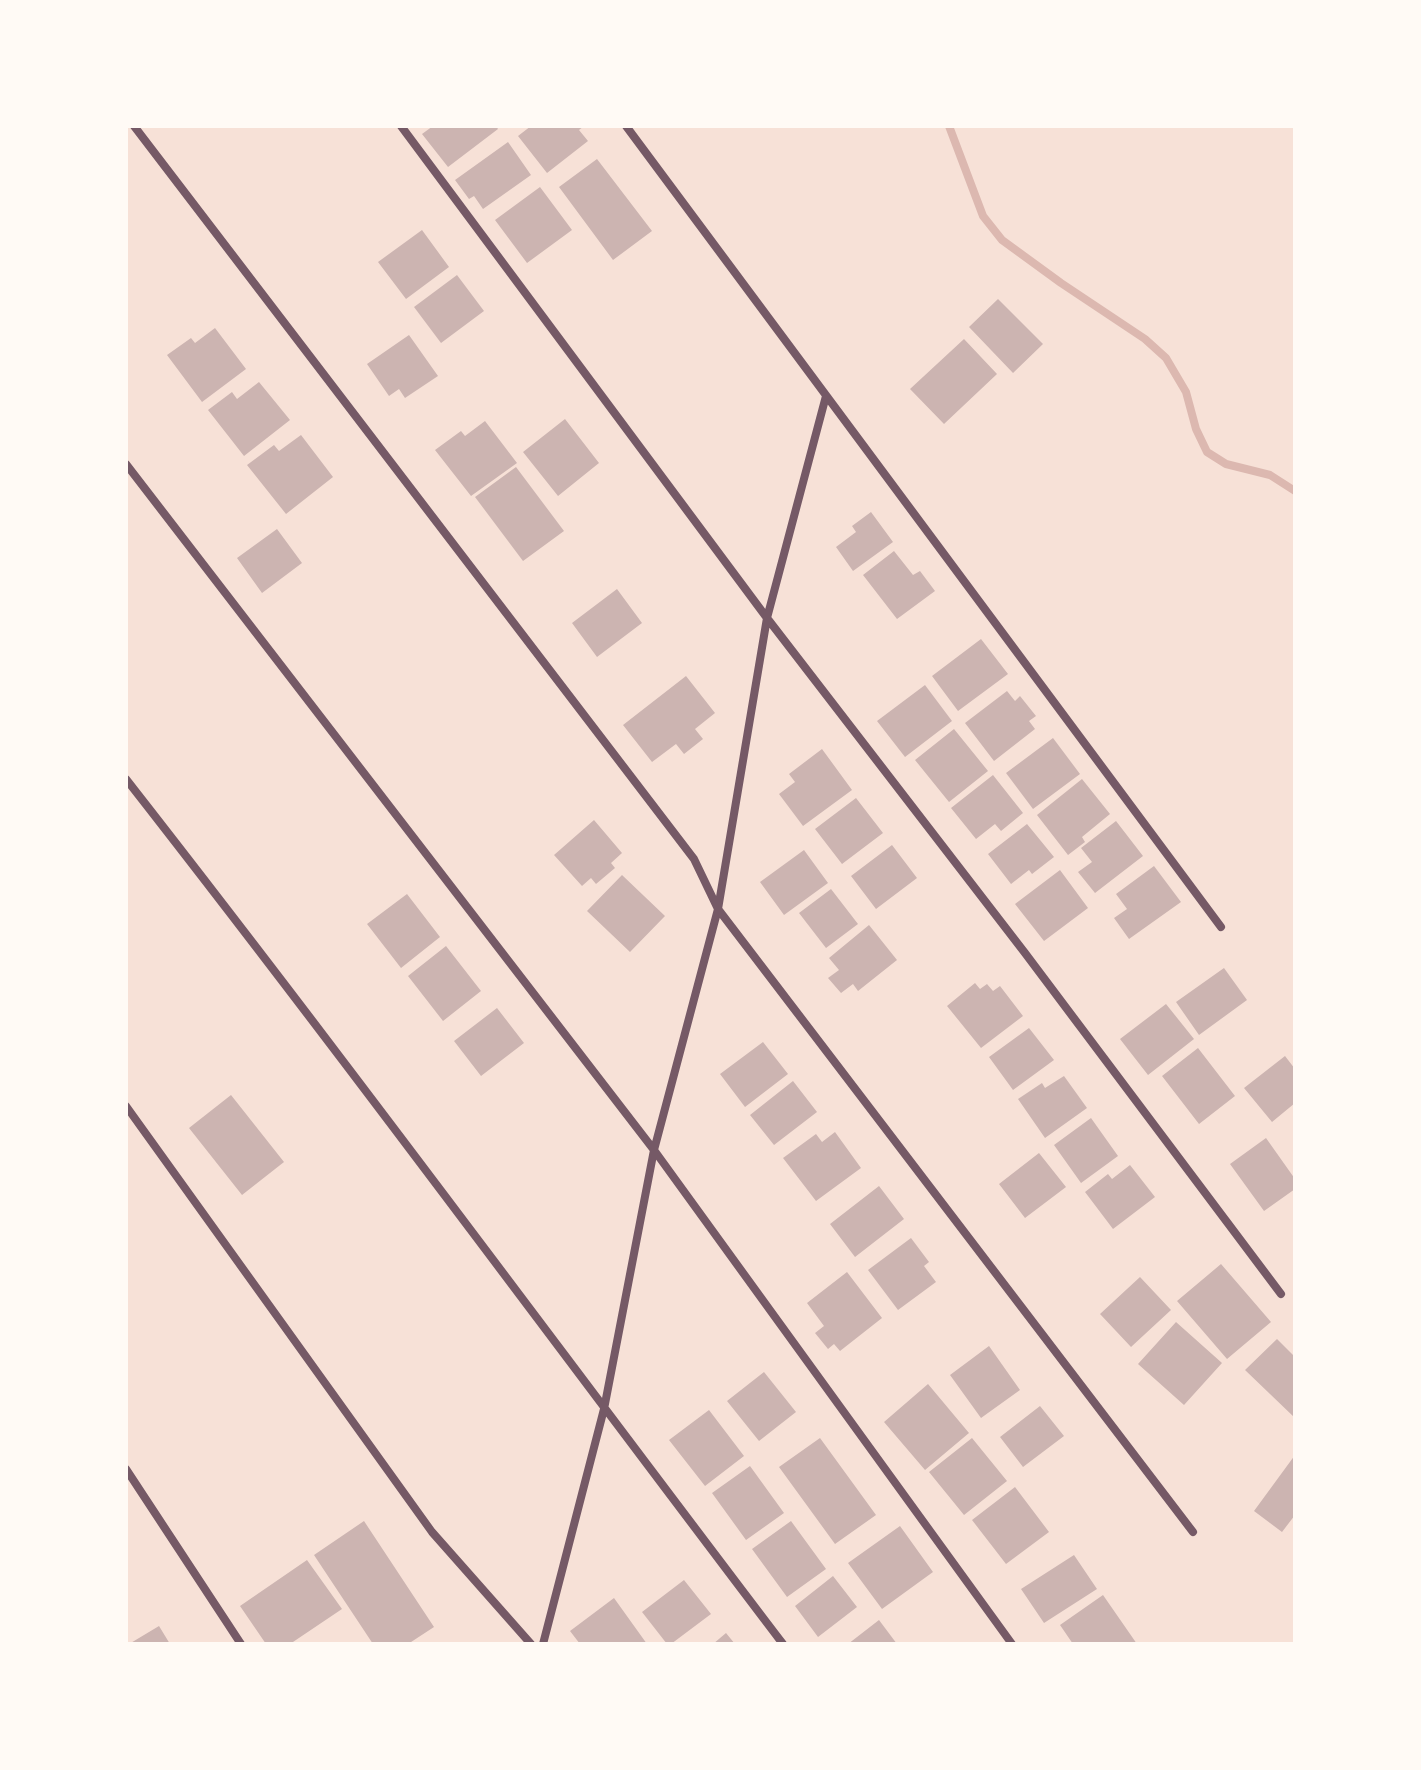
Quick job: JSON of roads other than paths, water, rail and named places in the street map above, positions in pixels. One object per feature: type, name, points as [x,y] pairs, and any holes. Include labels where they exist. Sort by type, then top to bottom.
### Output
[{"type":"street","points":[[134,126],[694,859],[718,909],[1193,1532]]},
{"type":"street","points":[[401,126],[767,618],[1281,1294]]},
{"type":"street","points":[[626,126],[1221,927]]},
{"type":"street","points":[[543,1644],[604,1409],[654,1150],[718,909],[767,618],[826,396]]},
{"type":"street","points":[[126,464],[654,1150],[1012,1644]]},
{"type":"street","points":[[126,779],[252,940],[783,1644]]},
{"type":"street","points":[[126,1106],[432,1532],[531,1644]]},
{"type":"street","points":[[126,1469],[241,1644]]},
{"type":"waterway","points":[[949,126],[983,216],[1002,240],[1145,339],[1166,358],[1186,392],[1196,429],[1207,452],[1226,464],[1270,475],[1295,491]]}]
